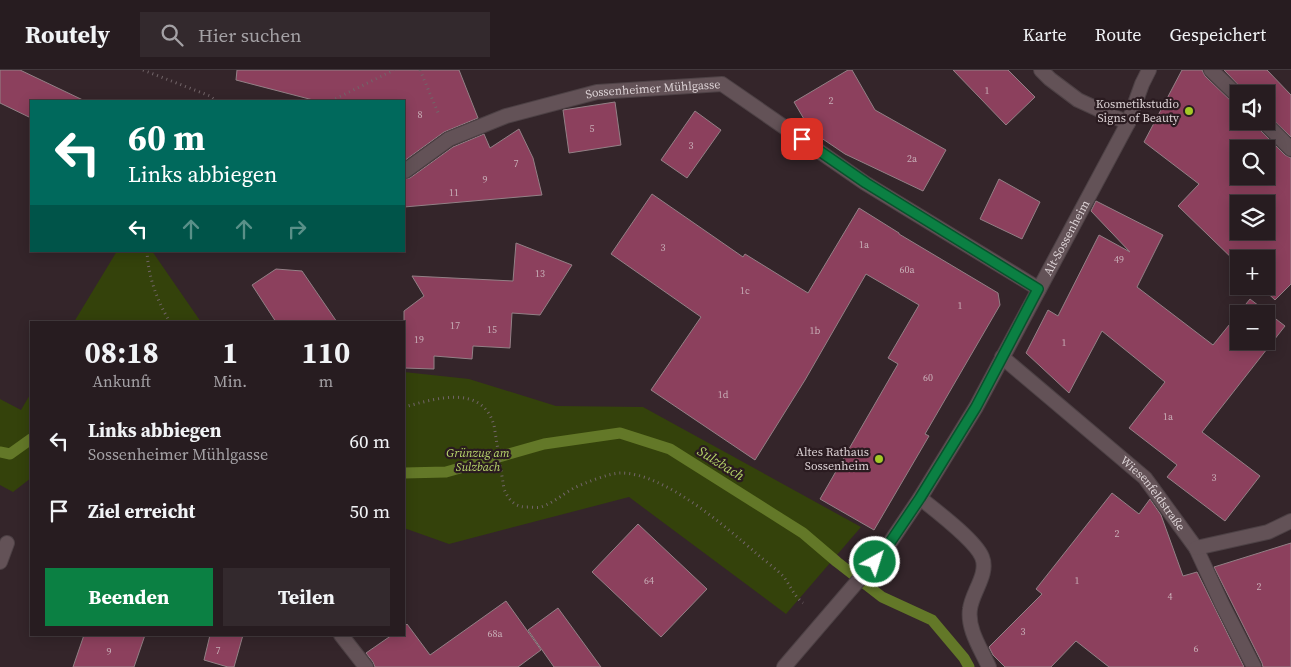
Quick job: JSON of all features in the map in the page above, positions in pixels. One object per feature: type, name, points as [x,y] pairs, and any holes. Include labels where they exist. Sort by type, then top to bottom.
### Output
[{"type":"street","points":[[1041,70],[1078,100],[1128,123]]},
{"type":"street","name":"Alt-Sossenheim","points":[[784,667],[887,547],[920,498],[976,407],[1128,123],[1149,70]]},
{"type":"street","points":[[1211,70],[1230,88]]},
{"type":"street","name":"Sossenheimer Mühlgasse","points":[[405,171],[449,139],[506,116],[597,92],[722,84],[866,183],[1038,289]]},
{"type":"street","points":[[1272,130],[1291,149]]},
{"type":"street","name":"Wiesenfeldstraße","points":[[1002,357],[1145,478],[1196,548],[1254,667]]},
{"type":"street","points":[[920,498],[976,547],[982,558],[983,573],[970,609],[972,629],[989,667]]},
{"type":"street","points":[[1196,548],[1268,532],[1291,521]]},
{"type":"street","points":[[0,562],[7,543]]},
{"type":"street","points":[[342,636],[366,667]]},
{"type":"path","points":[[143,70],[210,96],[215,100]]},
{"type":"path","points":[[333,100],[394,70]]},
{"type":"path","points":[[420,70],[449,139]]},
{"type":"path","points":[[147,252],[147,261],[154,287],[163,311],[169,321]]},
{"type":"path","points":[[405,407],[438,398],[463,397],[482,404],[494,425],[504,489],[507,497],[514,504],[526,508],[540,507],[574,488],[620,473],[642,477],[661,484],[688,500],[731,531],[783,576],[797,599],[825,621]]},
{"type":"green space","points":[[116,252],[153,252],[200,321],[75,321]]},
{"type":"green space","name":"Grünzug am Sulzbach","points":[[405,372],[469,379],[556,406],[643,407],[861,527],[786,614],[629,497],[449,544],[405,528]]},
{"type":"green space","points":[[30,395],[30,479],[13,492],[0,485],[0,399],[21,410]]},
{"type":"building","points":[[0,70],[20,70],[83,100],[30,100],[30,118],[0,103]]},
{"type":"building","points":[[237,70],[459,70],[478,118],[444,132],[405,160],[405,100],[313,100],[236,80]]},
{"type":"building","points":[[848,70],[852,70],[875,110],[946,150],[923,191],[845,154],[811,131],[794,102]]},
{"type":"building","points":[[953,70],[1008,70],[1035,97],[1006,125]]},
{"type":"building","points":[[1182,70],[1202,70],[1205,76],[1230,100],[1230,130],[1260,130],[1270,140],[1230,140],[1230,185],[1275,185],[1275,145],[1291,158],[1291,284],[1275,300],[1270,295],[1275,295],[1275,250],[1230,250],[1230,256],[1178,206],[1199,184],[1144,142]]},
{"type":"building","points":[[1224,70],[1267,70],[1291,95],[1291,137],[1275,122],[1275,85],[1238,85]]},
{"type":"building","points":[[615,102],[621,145],[569,153],[563,110]]},
{"type":"building","points":[[695,111],[721,130],[687,178],[661,160]]},
{"type":"building","points":[[519,129],[533,158],[542,195],[405,207],[405,179],[410,178],[453,147],[484,134],[490,148]]},
{"type":"building","points":[[999,179],[1040,202],[1022,239],[980,219]]},
{"type":"building","points":[[652,194],[743,257],[745,254],[808,293],[859,208],[998,293],[1000,305],[925,434],[929,436],[874,530],[820,499],[898,364],[888,358],[919,305],[866,274],[805,380],[755,460],[651,390],[701,317],[611,254]]},
{"type":"building","points":[[1096,201],[1163,235],[1137,287],[1213,345],[1230,324],[1230,350],[1266,350],[1202,432],[1260,476],[1225,521],[1167,477],[1177,465],[1129,428],[1165,382],[1102,331],[1069,393],[1026,353],[1048,310],[1058,316],[1099,235],[1130,252],[1091,211]]},
{"type":"building","points":[[516,243],[572,265],[540,315],[512,313],[510,348],[473,346],[472,359],[434,356],[434,369],[405,368],[404,311],[424,296],[412,276],[513,281]]},
{"type":"building","points":[[276,269],[302,271],[336,321],[275,321],[252,285]]},
{"type":"building","points":[[1250,299],[1258,305],[1245,305]]},
{"type":"building","points":[[1275,318],[1285,326],[1275,339]]},
{"type":"building","points":[[1112,493],[1139,514],[1150,499],[1161,515],[1183,576],[1197,572],[1244,667],[1109,667],[1076,641],[1051,667],[1005,667],[993,655],[989,647],[1042,594],[1036,589]]},
{"type":"building","points":[[638,524],[707,589],[661,637],[592,572]]},
{"type":"building","points":[[1291,543],[1291,667],[1263,667],[1214,567]]},
{"type":"building","points":[[506,601],[541,650],[518,667],[375,667],[366,653],[391,636],[405,636],[405,626],[407,624],[430,655]]},
{"type":"building","points":[[558,608],[601,667],[554,667],[528,630]]},
{"type":"building","points":[[84,636],[145,636],[134,667],[73,667]]},
{"type":"building","points":[[210,636],[243,636],[234,667],[204,660]]},
{"type":"waterway","name":"Sulzbach","points":[[405,473],[446,472],[544,444],[620,433],[670,449],[803,533],[882,597],[932,620],[964,658],[969,667]]},
{"type":"waterway","name":"Sulzbach","points":[[0,452],[10,454],[30,440]]},
{"type":"place","name":"Kosmetikstudio Signs of Beauty","points":[[1189,111]]},
{"type":"place","name":"Altes Rathaus Sossenheim","points":[[879,459]]},
{"type":"route","points":[[802,139],[866,183],[1038,289],[976,407],[920,498],[875,562]]}]
